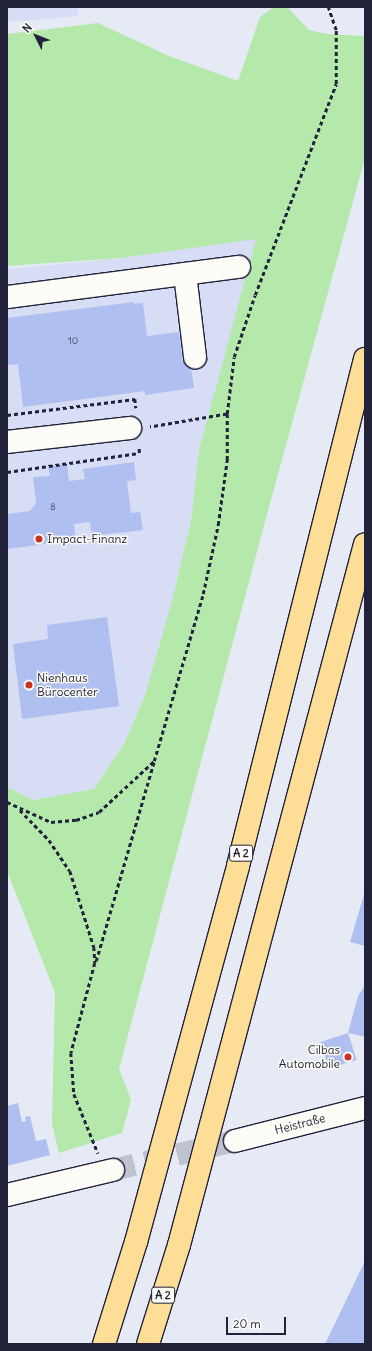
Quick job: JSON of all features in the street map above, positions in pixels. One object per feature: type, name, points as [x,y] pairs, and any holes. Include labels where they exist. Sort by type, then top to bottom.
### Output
[{"type":"highway","name":"A 2","points":[[104,1344],[136,1242],[238,866],[365,359]]},
{"type":"highway","name":"A 2","points":[[148,1344],[181,1238],[365,544]]},
{"type":"street","points":[[7,297],[239,267]]},
{"type":"street","points":[[185,274],[195,357]]},
{"type":"street","points":[[7,442],[130,428]]},
{"type":"street","name":"Heistraße","points":[[235,1141],[365,1108]]},
{"type":"street","points":[[7,1195],[109,1171]]},
{"type":"path","points":[[109,1171],[74,1094],[71,1053],[95,963],[203,594],[218,525],[227,460],[227,414],[234,356],[254,295],[336,84],[336,30],[328,7]]},
{"type":"path","points":[[130,428],[145,428],[227,414]]},
{"type":"path","points":[[7,802],[19,809],[51,822],[76,820],[99,812],[154,761]]},
{"type":"path","points":[[19,809],[49,840],[70,871],[90,933],[95,963]]},
{"type":"shaded area","points":[[7,7],[77,7],[79,16],[7,22]]},
{"type":"shaded area","points":[[257,238],[199,450],[191,521],[172,601],[145,695],[124,744],[94,789],[33,800],[7,787],[7,269],[121,258]]},
{"type":"green space","points":[[274,7],[287,7],[309,30],[327,34],[365,36],[365,158],[266,518],[119,1069],[131,1100],[122,1133],[59,1153],[52,1124],[55,993],[7,871],[7,787],[33,800],[94,789],[124,744],[145,695],[172,601],[191,521],[199,450],[256,239],[121,258],[7,266],[7,34],[98,23],[169,56],[238,81],[260,17]]},
{"type":"building","points":[[134,302],[134,304],[143,303],[147,336],[179,332],[183,363],[190,362],[194,388],[145,395],[145,391],[23,407],[18,364],[7,365],[7,318]]},
{"type":"building","points":[[134,462],[136,480],[127,481],[131,513],[140,512],[143,530],[92,536],[90,522],[74,524],[76,540],[7,549],[7,514],[30,511],[36,503],[33,477],[50,476],[48,467],[67,464],[69,481],[85,479],[83,469]]},
{"type":"building","points":[[107,617],[119,706],[22,719],[13,644],[48,639],[47,625]]},
{"type":"building","points":[[365,891],[365,946],[350,942]]},
{"type":"building","points":[[365,985],[365,1037],[348,1033],[358,996]]},
{"type":"building","points":[[348,1033],[357,1060],[329,1069],[320,1042]]},
{"type":"building","points":[[18,1103],[22,1122],[26,1121],[25,1117],[30,1116],[36,1141],[46,1139],[50,1155],[7,1166],[7,1106]]},
{"type":"building","points":[[365,1261],[365,1344],[325,1344]]},
{"type":"tunnel","points":[[113,1170],[235,1141]]},
{"type":"place","name":"Impact-Finanz","points":[[39,539]]},
{"type":"place","name":"Nienhaus Bürocenter","points":[[29,685]]},
{"type":"place","name":"Cilbas Automobile","points":[[348,1057]]}]
